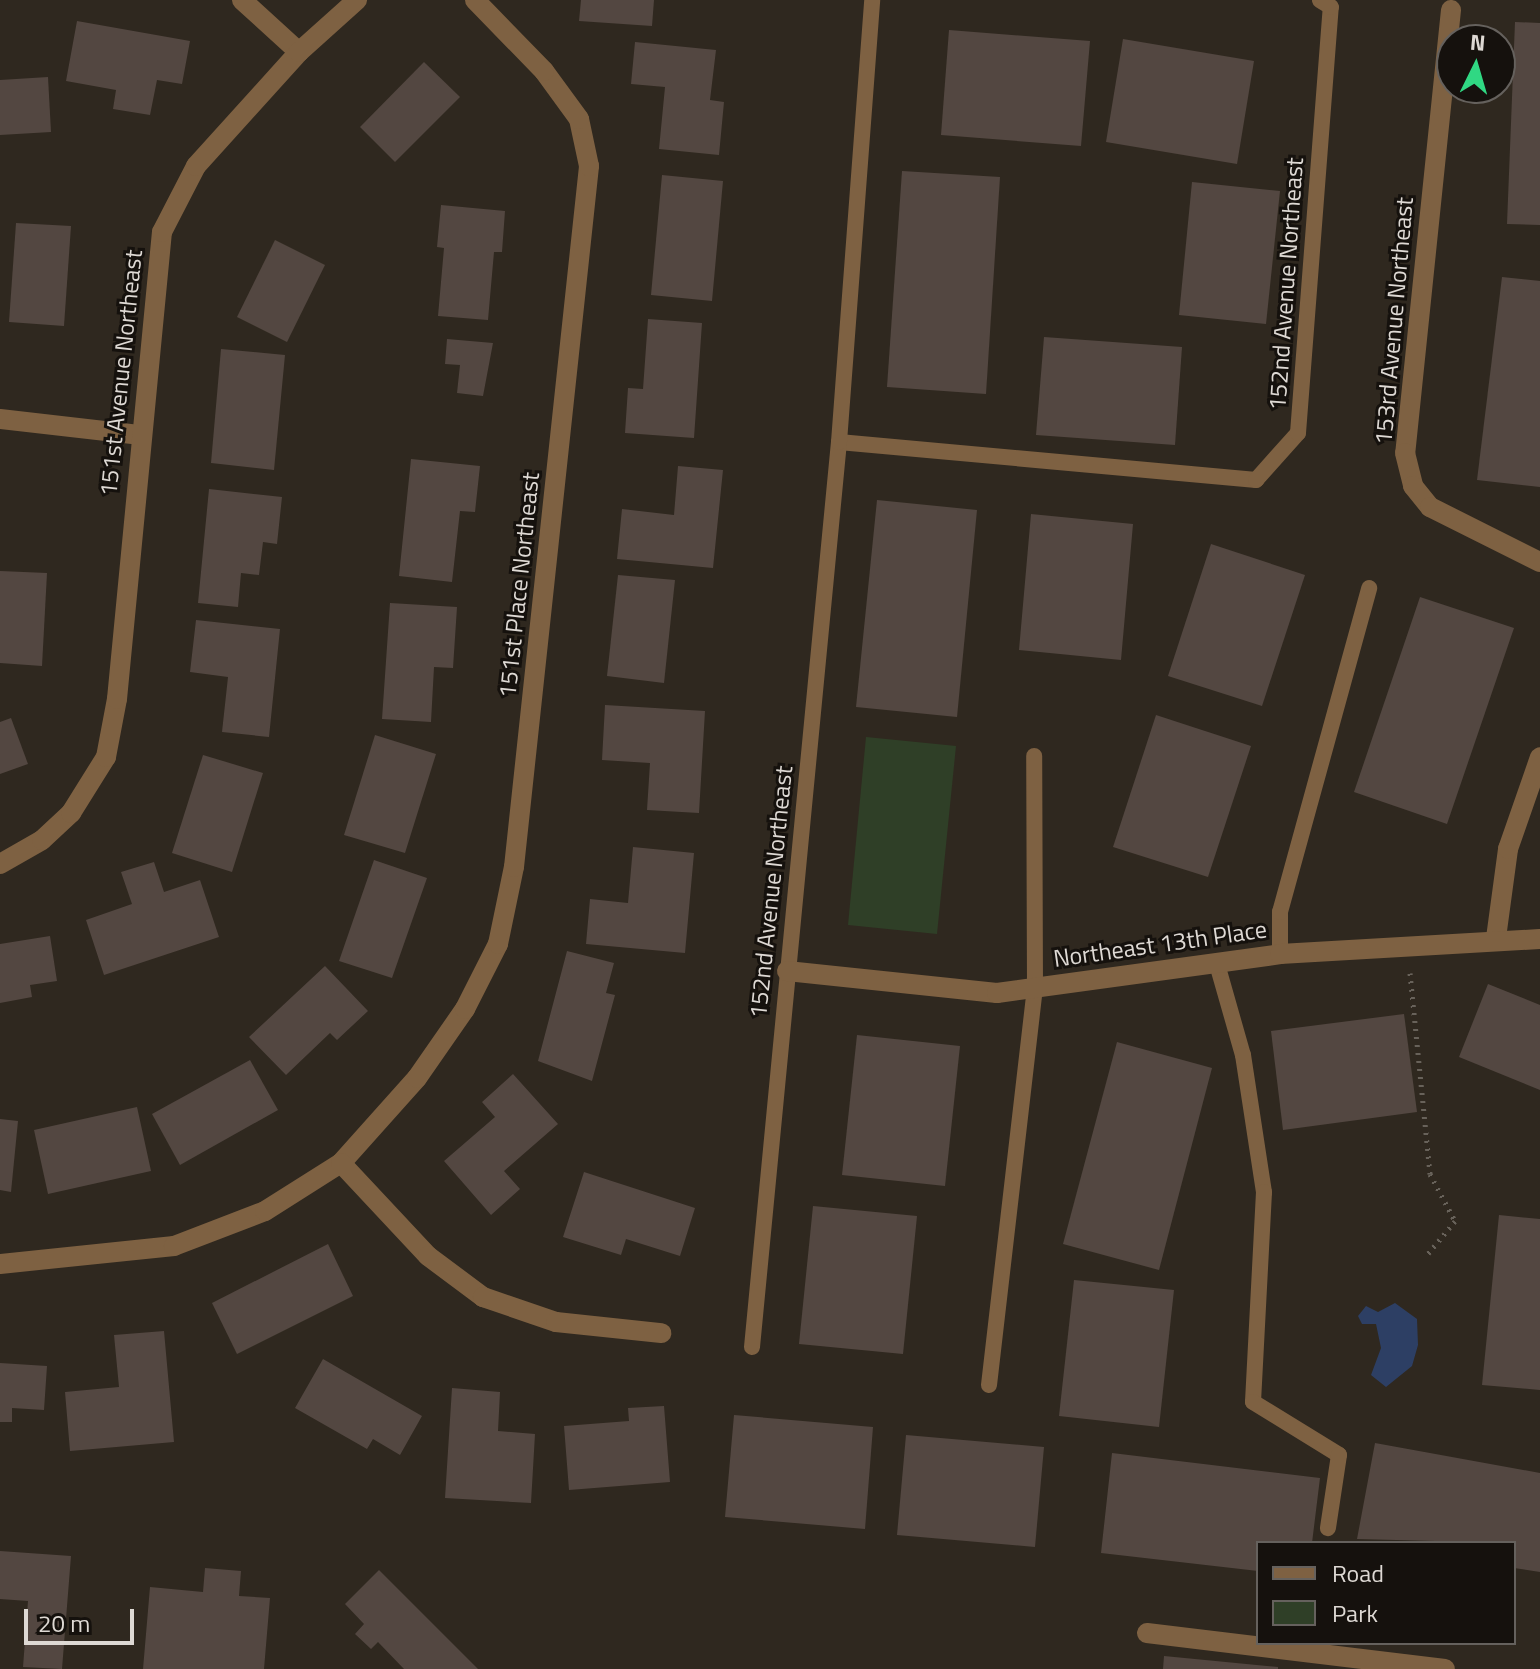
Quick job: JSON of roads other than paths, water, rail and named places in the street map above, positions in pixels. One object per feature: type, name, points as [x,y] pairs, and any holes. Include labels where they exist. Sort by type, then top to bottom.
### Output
[{"type":"street","points":[[242,0],[299,52]]},
{"type":"street","name":"151st Avenue Northeast","points":[[0,864],[42,840],[71,813],[106,757],[117,699],[162,232],[172,206],[196,166],[299,52],[357,0]]},
{"type":"street","name":"151st Place Northeast","points":[[0,1264],[174,1246],[265,1211],[341,1163],[417,1078],[465,1009],[498,944],[514,867],[589,166],[579,119],[544,71],[475,0]]},
{"type":"street","name":"153rd Avenue Northeast","points":[[1451,10],[1405,453],[1413,486],[1430,507],[1540,562]]},
{"type":"street","points":[[0,419],[141,435]]},
{"type":"street","points":[[1496,938],[1508,849],[1540,757]]},
{"type":"street","name":"Northeast 13th Place","points":[[787,971],[997,993],[1280,954],[1496,938],[1540,939]]},
{"type":"street","points":[[341,1163],[428,1256],[483,1297],[556,1322],[661,1333]]},
{"type":"street","points":[[1147,1633],[1445,1669]]},
{"type":"lane","name":"152nd Avenue Northeast","points":[[752,1347],[839,442],[872,0]]},
{"type":"lane","name":"152nd Avenue Northeast","points":[[839,442],[1256,480],[1298,433],[1331,7],[1320,0]]},
{"type":"lane","points":[[1280,954],[1280,912],[1369,588]]},
{"type":"lane","points":[[989,1385],[1035,987],[1034,756]]},
{"type":"lane","points":[[1217,964],[1243,1055],[1264,1192],[1253,1402],[1339,1455],[1328,1528]]},
{"type":"water","points":[[1395,1303],[1417,1319],[1418,1345],[1412,1366],[1386,1387],[1371,1375],[1381,1348],[1376,1324],[1362,1324],[1358,1316],[1366,1306],[1378,1312]]}]
